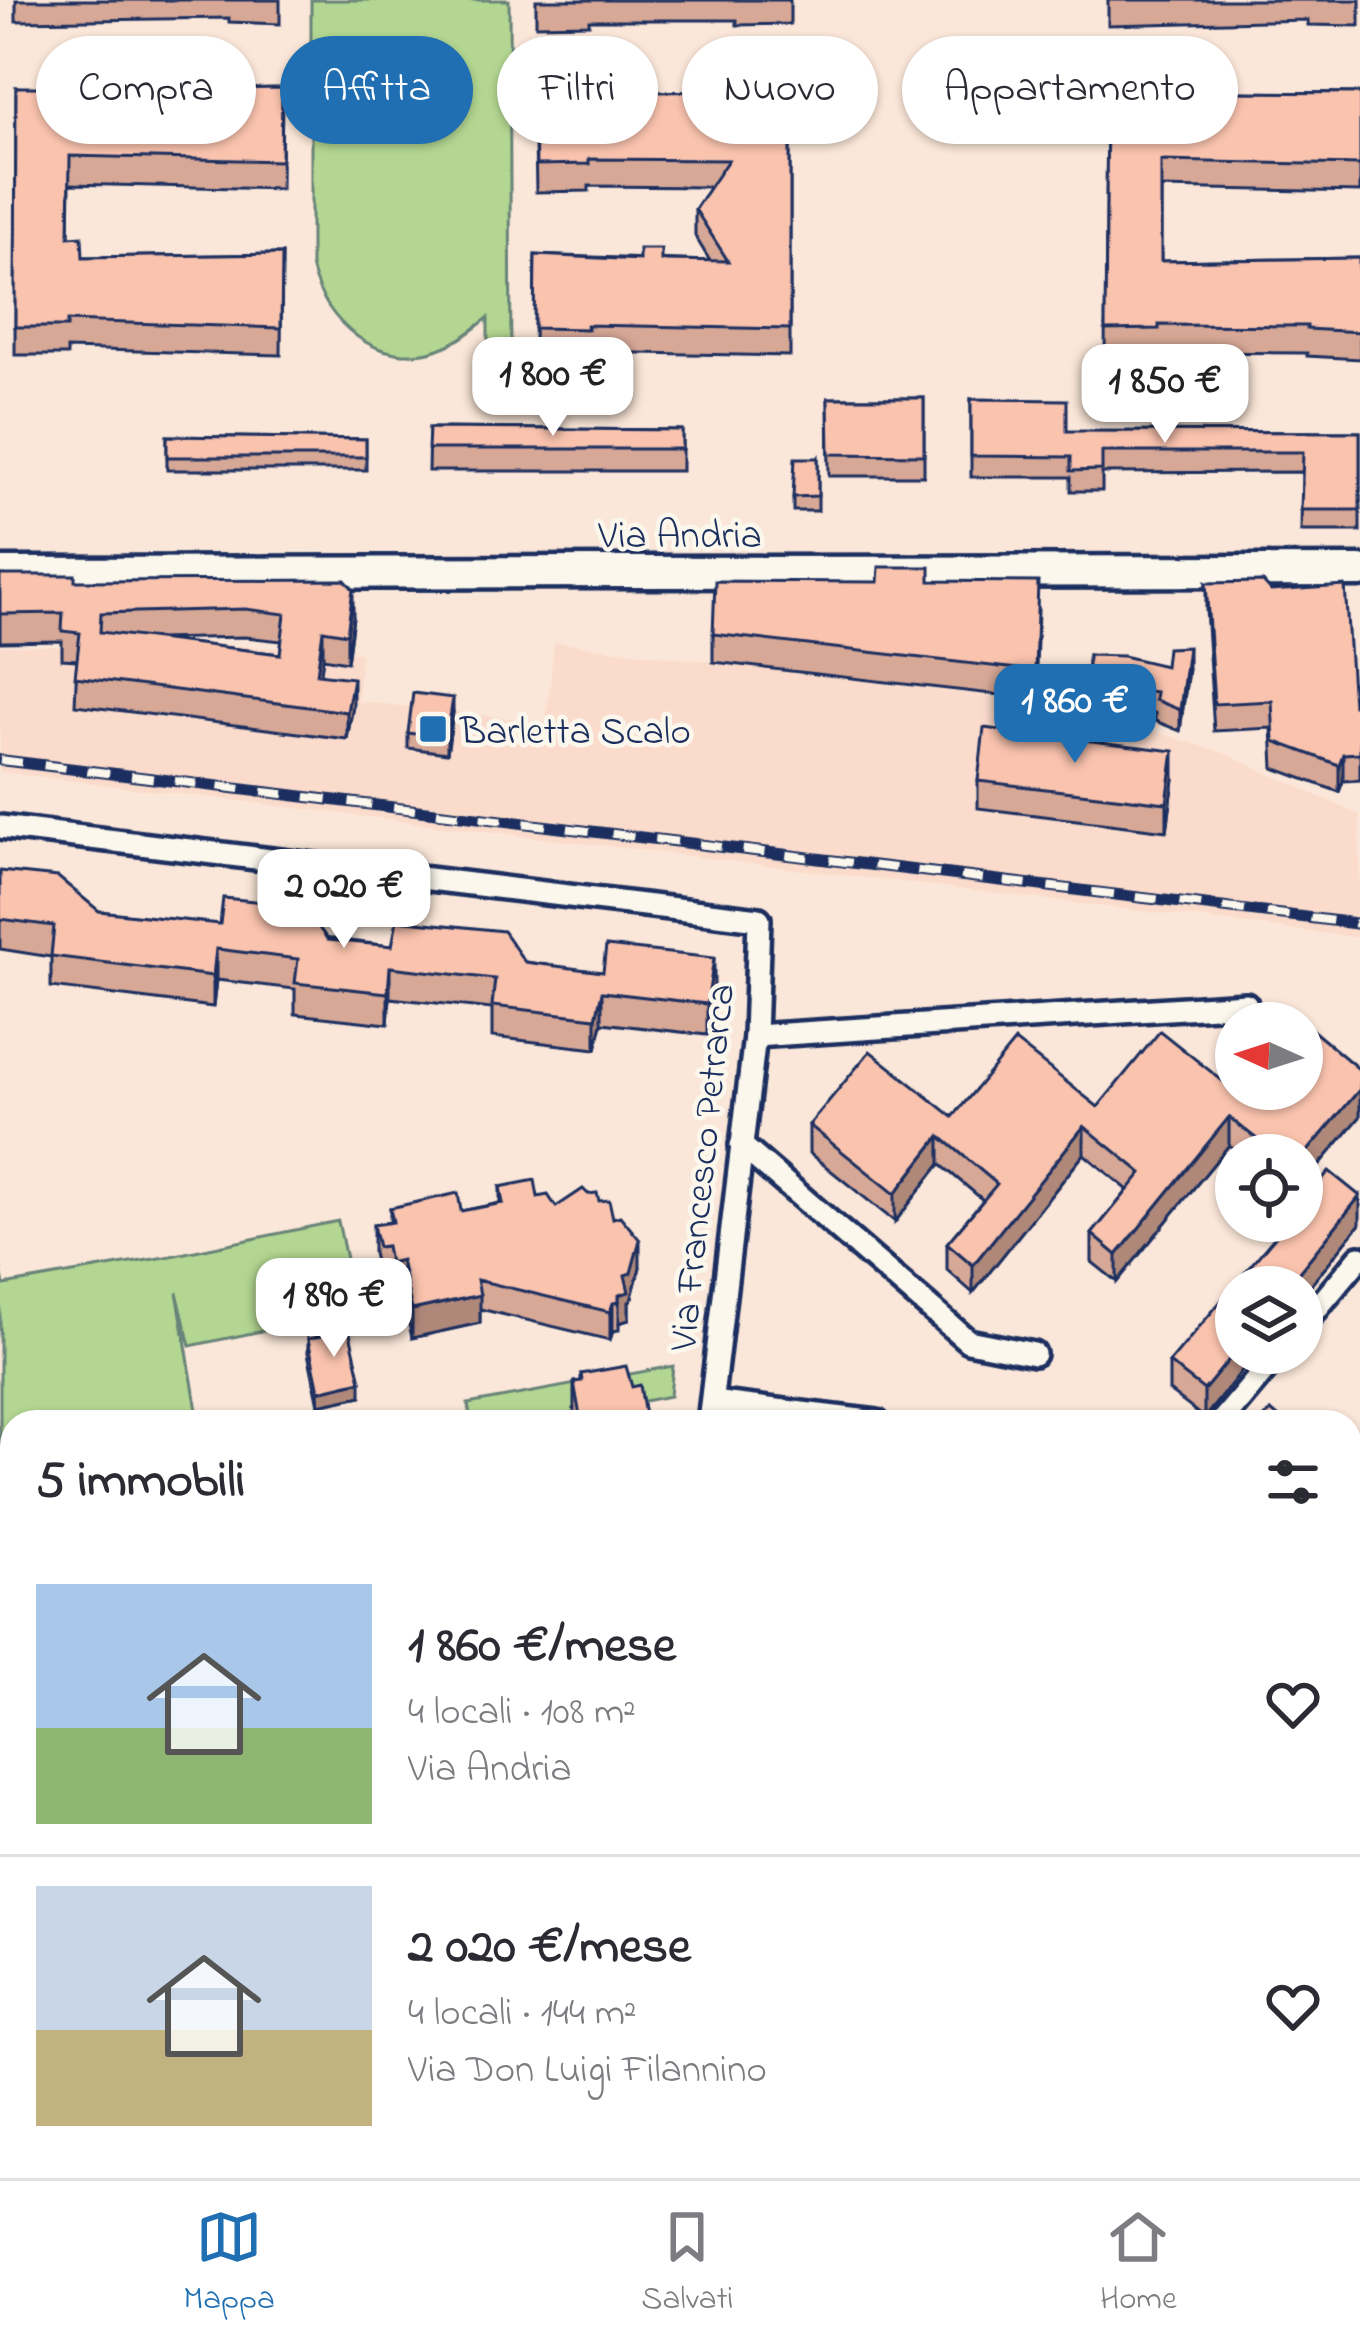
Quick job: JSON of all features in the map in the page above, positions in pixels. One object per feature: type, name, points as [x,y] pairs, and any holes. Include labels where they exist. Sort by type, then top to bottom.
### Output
[{"type":"main road","name":"Via Andria","points":[[0,573],[1360,571]]},
{"type":"street","name":"Via Francesco Petrarca","points":[[0,827],[759,919],[755,1036],[711,1410]]},
{"type":"street","points":[[755,1036],[1215,1006]]},
{"type":"street","points":[[741,1145],[968,1341],[1034,1354]]},
{"type":"street","points":[[1323,1301],[1360,1257]]},
{"type":"street","points":[[1231,1410],[1262,1374]]},
{"type":"shaded area","points":[[554,642],[1070,706],[1222,752],[1360,815],[1360,938],[0,772],[0,646],[241,646],[361,652],[358,701],[546,722]]},
{"type":"green space","points":[[311,0],[509,0],[509,36],[497,36],[497,144],[510,144],[511,358],[488,357],[488,318],[439,349],[417,354],[376,347],[341,323],[311,266],[311,144],[473,144],[473,36],[311,36]]},
{"type":"green space","points":[[338,1221],[357,1311],[190,1346],[177,1292],[197,1410],[0,1410],[0,1265],[4,1285]]},
{"type":"green space","points":[[673,1366],[670,1396],[599,1410],[469,1410],[468,1404]]},
{"type":"building","points":[[16,87],[36,87],[36,144],[256,144],[256,88],[280,88],[281,161],[70,156],[69,237],[82,236],[83,257],[282,254],[281,328],[67,321],[67,327],[15,327]]},
{"type":"building","points":[[658,92],[682,92],[682,144],[790,144],[790,329],[534,328],[535,255],[639,260],[639,249],[661,249],[661,260],[728,261],[695,209],[728,160],[589,159],[589,164],[536,165],[535,144],[658,144]]},
{"type":"building","points":[[1238,92],[1360,93],[1360,165],[1161,161],[1161,261],[1359,258],[1360,332],[1307,326],[1159,325],[1159,329],[1105,330],[1107,144],[1238,144]]},
{"type":"building","points":[[828,398],[924,398],[924,455],[829,454]]},
{"type":"building","points":[[971,399],[1067,400],[1067,431],[1360,432],[1360,510],[1301,510],[1303,452],[1102,452],[1102,470],[1071,471],[1071,457],[971,456]]},
{"type":"building","points":[[429,428],[682,430],[682,449],[428,449]]},
{"type":"building","points":[[167,436],[366,439],[366,457],[167,457]]},
{"type":"building","points":[[795,458],[818,458],[818,496],[793,497]]},
{"type":"building","points":[[879,567],[930,567],[930,581],[1038,582],[1035,671],[713,634],[715,581],[878,582]]},
{"type":"building","points":[[0,575],[75,575],[75,581],[345,580],[353,589],[347,634],[323,630],[317,674],[353,678],[347,712],[75,677],[80,633],[62,631],[63,613],[0,614]],"holes":[[[245,609],[285,614],[280,654],[100,632],[101,613]]]},
{"type":"building","points":[[1263,582],[1271,591],[1345,586],[1353,705],[1360,705],[1360,753],[1343,754],[1339,765],[1274,741],[1272,701],[1214,704],[1206,583]]},
{"type":"building","points":[[1188,647],[1180,710],[1155,700],[1156,692],[1088,684],[1088,655],[1123,656],[1165,666],[1167,648]]},
{"type":"building","points":[[413,693],[453,698],[447,738],[408,733]]},
{"type":"building","points":[[984,728],[1174,751],[1167,803],[978,781]]},
{"type":"building","points":[[0,871],[58,877],[99,911],[220,924],[223,898],[303,906],[328,940],[392,946],[397,920],[503,931],[525,962],[603,972],[606,946],[714,958],[707,1004],[602,992],[596,1018],[492,1006],[495,979],[390,967],[388,993],[295,983],[298,959],[216,949],[213,976],[51,956],[54,926],[0,919]]},
{"type":"building","points":[[1160,1031],[1215,1075],[1215,1110],[1323,1110],[1323,1039],[1360,1070],[1360,1089],[1322,1134],[1250,1134],[1229,1117],[1117,1255],[1092,1234],[1142,1173],[1084,1126],[973,1265],[947,1243],[997,1184],[940,1136],[895,1194],[809,1125],[870,1051],[953,1117],[1015,1041],[1098,1107]]},
{"type":"building","points":[[1329,1171],[1360,1196],[1304,1266],[1250,1266],[1270,1242],[1323,1242],[1323,1178]]},
{"type":"building","points":[[535,1180],[538,1197],[548,1195],[556,1207],[583,1189],[597,1193],[599,1201],[609,1200],[613,1218],[620,1216],[640,1240],[631,1273],[625,1275],[629,1292],[619,1295],[610,1312],[477,1280],[480,1295],[412,1310],[401,1260],[389,1263],[386,1246],[378,1247],[373,1225],[393,1222],[390,1208],[458,1193],[461,1211],[503,1203],[500,1187]]},
{"type":"building","points":[[1215,1308],[1217,1374],[1204,1390],[1169,1363]]},
{"type":"building","points":[[349,1329],[361,1381],[319,1391],[308,1339]]},
{"type":"building","points":[[626,1366],[632,1387],[640,1385],[644,1410],[579,1410],[574,1382],[582,1381],[581,1374]]},
{"type":"railway","points":[[0,760],[1360,924]]},
{"type":"place","name":"Barletta Scalo","points":[[433,729]]}]
